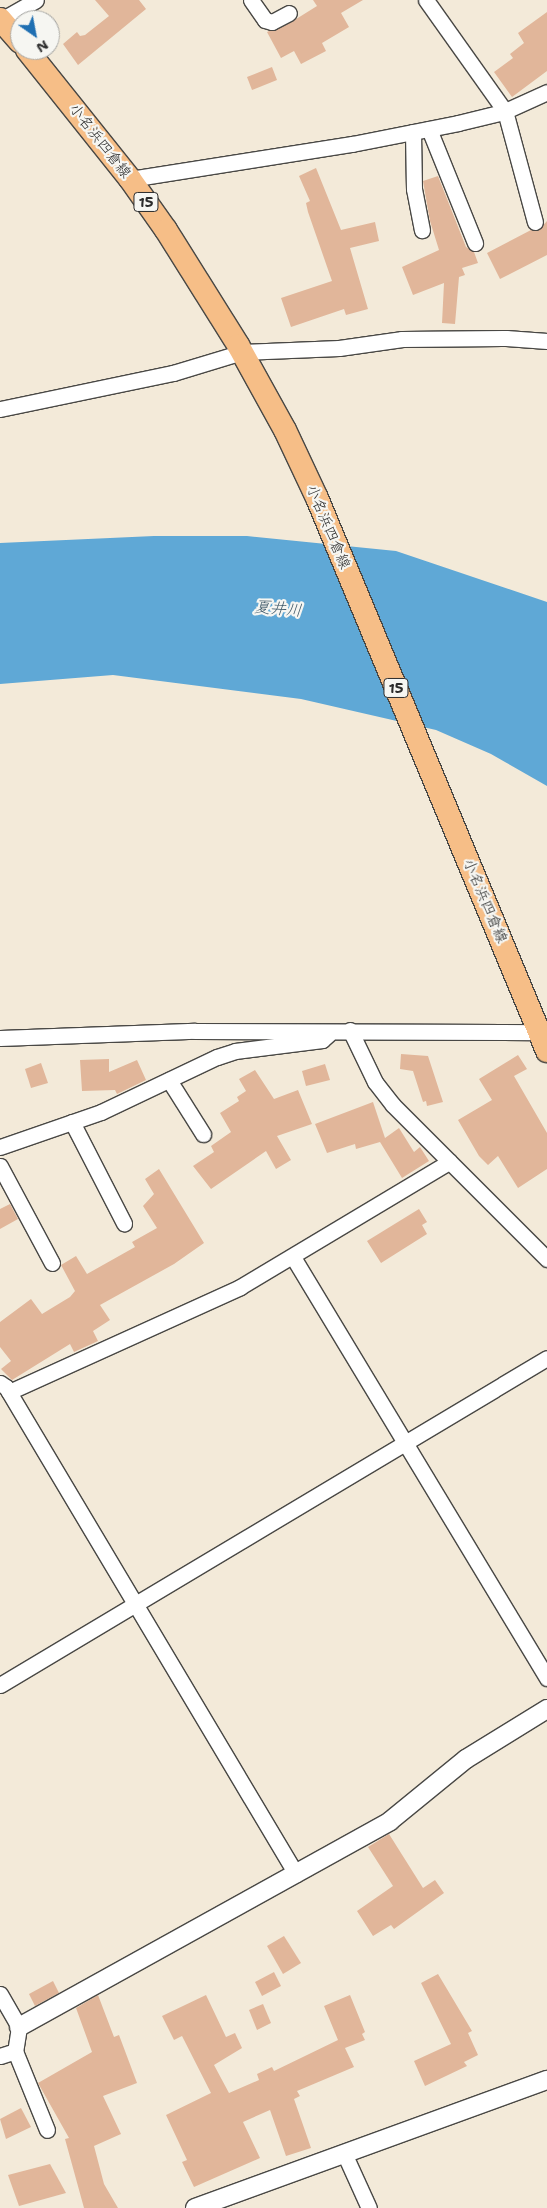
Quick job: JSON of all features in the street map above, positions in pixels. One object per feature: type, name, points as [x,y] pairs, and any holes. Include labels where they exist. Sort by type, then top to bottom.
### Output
[{"type":"main road","points":[[1,20],[10,30]]},
{"type":"main road","name":"小名浜四倉線","points":[[34,60],[130,179],[245,358],[317,498],[542,1033]]},
{"type":"street","points":[[1,20],[36,0]]},
{"type":"street","points":[[251,0],[265,20],[272,22],[289,12]]},
{"type":"street","points":[[426,0],[505,111],[535,222]]},
{"type":"street","points":[[130,179],[429,129],[505,111],[547,92]]},
{"type":"street","points":[[429,129],[475,243]]},
{"type":"street","points":[[413,132],[414,189],[422,230]]},
{"type":"street","points":[[0,409],[245,358],[402,339],[506,338],[547,341]]},
{"type":"street","points":[[0,1147],[72,1122],[235,1051],[322,1040],[334,1030]]},
{"type":"street","points":[[350,1030],[375,1082],[449,1162],[547,1258]]},
{"type":"street","points":[[0,1038],[195,1031],[350,1030],[542,1033]]},
{"type":"street","points":[[170,1080],[203,1134]]},
{"type":"street","points":[[72,1122],[124,1223]]},
{"type":"street","points":[[296,1874],[4,1387],[240,1287],[449,1162]]},
{"type":"street","points":[[0,1166],[52,1263]]},
{"type":"street","points":[[293,1256],[547,1678]]},
{"type":"street","points":[[0,1685],[547,1358]]},
{"type":"street","points":[[20,2027],[390,1821],[466,1759],[547,1709]]},
{"type":"street","points":[[0,1994],[20,2027],[15,2051],[47,2130]]},
{"type":"street","points":[[0,2056],[15,2051]]},
{"type":"street","points":[[195,2208],[547,2080]]},
{"type":"street","points":[[344,2153],[369,2208]]},
{"type":"water","name":"夏井川","points":[[154,536],[247,536],[396,551],[547,602],[547,786],[491,754],[436,730],[301,699],[113,675],[0,684],[0,543]]},
{"type":"building","points":[[95,0],[139,0],[146,9],[78,65],[63,44],[77,32],[80,36],[85,35],[109,16]]},
{"type":"building","points":[[313,0],[363,0],[341,13],[349,27],[322,43],[326,51],[301,64],[294,51],[281,58],[267,32],[293,21],[317,6]]},
{"type":"building","points":[[547,12],[547,71],[512,97],[494,72],[513,58],[510,54],[524,43],[518,33]]},
{"type":"building","points":[[272,67],[277,80],[252,90],[247,77]]},
{"type":"building","points":[[316,168],[341,230],[375,222],[379,241],[350,248],[368,309],[346,315],[344,309],[291,327],[281,298],[332,281],[308,212],[306,203],[310,201],[299,176]]},
{"type":"building","points":[[438,176],[466,247],[474,252],[478,263],[462,268],[465,275],[459,277],[455,324],[442,323],[444,283],[413,295],[402,267],[439,250],[430,221],[423,181]]},
{"type":"building","points":[[547,221],[547,255],[500,279],[487,253],[531,230],[538,231]]},
{"type":"building","points":[[401,1054],[428,1056],[443,1102],[427,1106],[426,1101],[423,1102],[413,1071],[400,1069]]},
{"type":"building","points":[[518,1055],[527,1069],[514,1076],[547,1133],[547,1169],[518,1188],[498,1156],[488,1165],[479,1156],[458,1120],[492,1100],[479,1079]]},
{"type":"building","points":[[109,1059],[109,1072],[137,1060],[146,1080],[117,1094],[115,1090],[82,1091],[80,1060]]},
{"type":"building","points":[[41,1063],[48,1083],[31,1088],[25,1069]]},
{"type":"building","points":[[325,1064],[330,1080],[306,1086],[302,1071]]},
{"type":"building","points":[[255,1070],[274,1099],[298,1090],[312,1124],[277,1136],[291,1160],[276,1169],[266,1151],[211,1189],[193,1166],[214,1152],[211,1146],[231,1132],[220,1113],[239,1101],[237,1097],[246,1091],[239,1079]]},
{"type":"building","points":[[373,1102],[385,1138],[399,1128],[414,1152],[420,1147],[429,1161],[402,1178],[380,1142],[356,1149],[355,1144],[327,1153],[315,1124]]},
{"type":"building","points":[[159,1169],[204,1243],[174,1264],[100,1305],[110,1320],[93,1331],[98,1341],[74,1352],[70,1344],[12,1380],[1,1369],[11,1361],[0,1347],[0,1322],[31,1299],[42,1314],[70,1297],[75,1291],[61,1265],[76,1256],[87,1274],[135,1247],[132,1242],[157,1228],[143,1206],[154,1194],[145,1179]]},
{"type":"building","points":[[10,1204],[18,1219],[0,1229],[0,1209]]},
{"type":"building","points":[[419,1209],[427,1222],[422,1225],[427,1234],[381,1263],[367,1241]]},
{"type":"building","points":[[389,1834],[423,1888],[435,1880],[444,1893],[394,1929],[391,1925],[373,1936],[357,1911],[393,1886],[368,1847]]},
{"type":"building","points":[[284,1936],[301,1963],[283,1974],[267,1946]]},
{"type":"building","points":[[274,1972],[281,1986],[262,1996],[255,1982]]},
{"type":"building","points":[[438,1974],[472,2031],[468,2033],[478,2055],[464,2062],[467,2066],[425,2086],[414,2061],[451,2044],[421,1983]]},
{"type":"building","points":[[53,1981],[59,1993],[35,2006],[29,1994]]},
{"type":"building","points":[[98,1995],[114,2037],[119,2035],[137,2083],[103,2096],[121,2134],[94,2146],[104,2184],[118,2208],[84,2208],[65,2139],[69,2138],[38,2083],[92,2052],[76,2008]]},
{"type":"building","points":[[206,1995],[226,2037],[235,2033],[242,2048],[214,2065],[229,2093],[259,2080],[257,2074],[272,2067],[274,2071],[338,2040],[324,2006],[350,1995],[365,2032],[362,2034],[365,2040],[345,2048],[354,2067],[297,2091],[300,2096],[294,2099],[311,2148],[286,2156],[270,2110],[243,2122],[260,2158],[194,2187],[182,2162],[187,2160],[166,2115],[211,2093],[182,2036],[174,2040],[162,2016]]},
{"type":"building","points":[[263,2004],[271,2023],[257,2030],[249,2010]]},
{"type":"building","points":[[21,2108],[31,2127],[6,2139],[0,2119]]},
{"type":"building","points":[[50,2164],[66,2193],[19,2206],[8,2175]]}]
